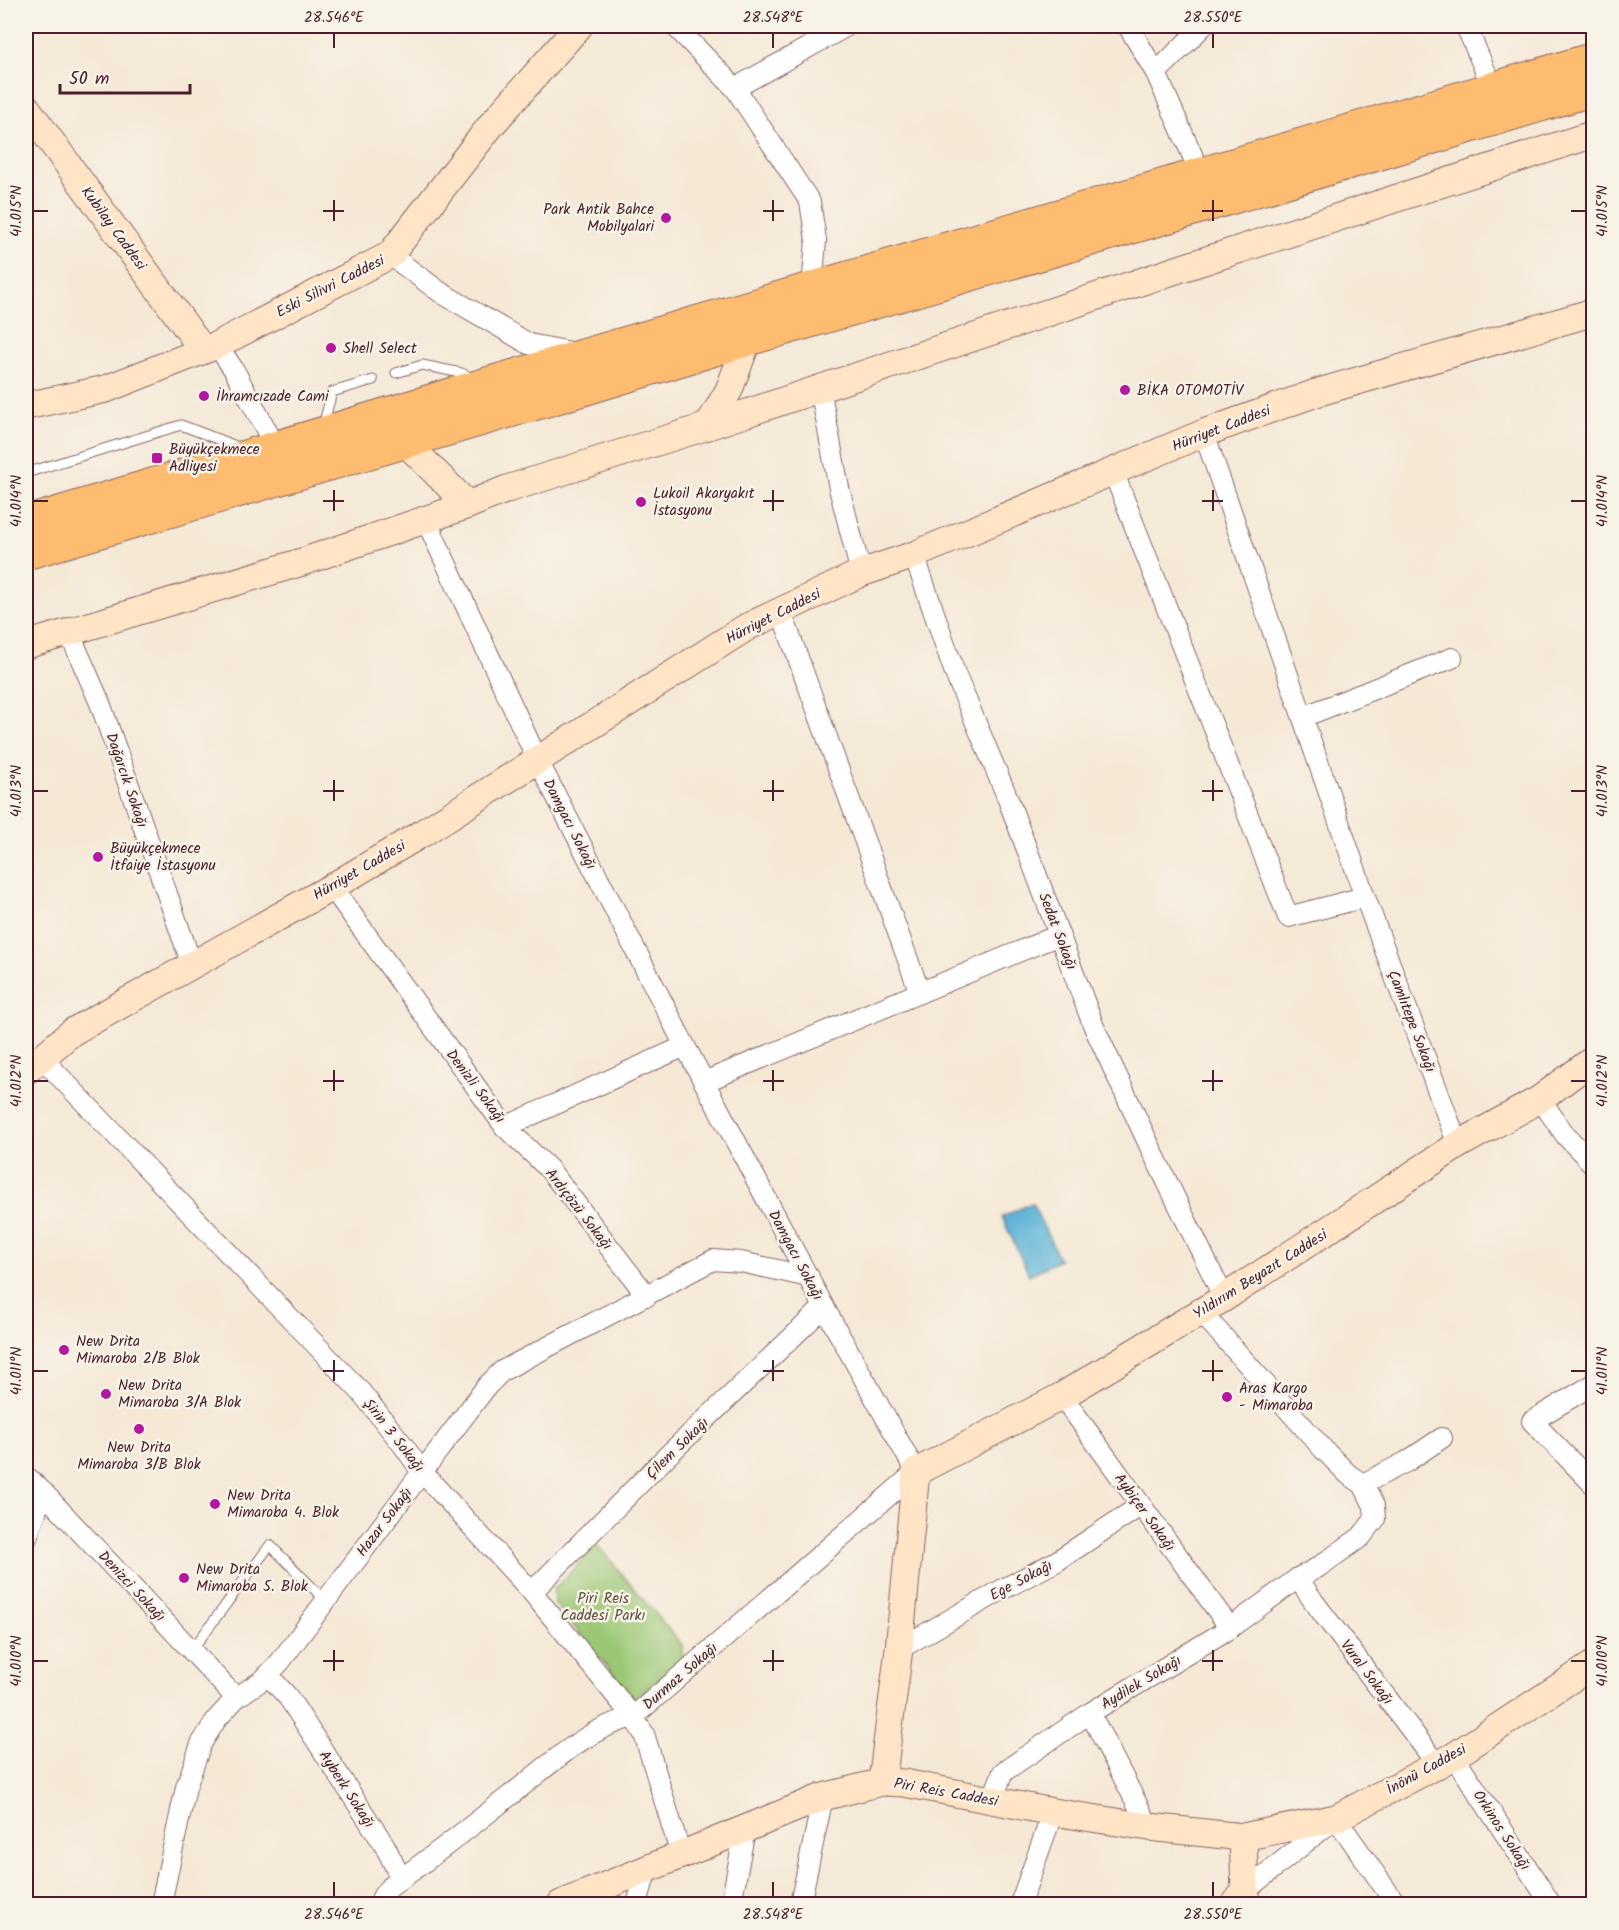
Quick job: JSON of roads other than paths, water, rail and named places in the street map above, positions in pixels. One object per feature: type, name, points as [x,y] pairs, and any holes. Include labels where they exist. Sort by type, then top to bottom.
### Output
[{"type":"highway","points":[[26,523],[487,384],[1593,59]]},
{"type":"highway","points":[[26,553],[1593,89]]},
{"type":"main road","name":"Eski Silivri Caddesi","points":[[26,406],[106,389],[210,347],[390,255],[492,124],[579,26]]},
{"type":"main road","name":"Kubilay Caddesi","points":[[26,107],[210,347]]},
{"type":"main road","points":[[26,645],[302,562],[468,505],[507,489],[708,426],[1593,134]]},
{"type":"main road","name":"Hürriyet Caddesi","points":[[33,1064],[72,1032],[332,887],[421,834],[747,627],[861,573],[914,555],[1204,433],[1316,393],[1593,312]]},
{"type":"main road","points":[[708,426],[729,390],[748,339]]},
{"type":"main road","points":[[405,442],[468,505]]},
{"type":"main road","name":"Yıldırım Beyazıt Caddesi","points":[[916,1472],[1062,1396],[1224,1298],[1458,1145],[1540,1099],[1593,1059]]},
{"type":"main road","points":[[882,1782],[899,1649],[916,1472]]},
{"type":"main road","name":"İnönü Caddesi","points":[[1243,1837],[1336,1818],[1445,1760],[1593,1664]]},
{"type":"main road","name":"Piri Reis Caddesi","points":[[561,1905],[823,1797],[882,1782],[904,1783],[1053,1812],[1149,1827],[1243,1837]]},
{"type":"main road","points":[[1243,1837],[1245,1900]]},
{"type":"street","points":[[675,26],[735,88],[810,202],[816,240],[812,290]]},
{"type":"street","points":[[735,88],[847,26]]},
{"type":"street","points":[[1128,26],[1156,73],[1201,175]]},
{"type":"street","points":[[1156,73],[1203,26]]},
{"type":"street","points":[[1466,26],[1493,89]]},
{"type":"street","points":[[390,255],[440,291],[529,344],[588,355]]},
{"type":"street","points":[[210,347],[234,370],[267,451]]},
{"type":"street","points":[[820,388],[839,488],[861,573]]},
{"type":"street","name":"Çamlıtepe Sokağı","points":[[1204,433],[1365,897],[1458,1145]]},
{"type":"street","points":[[1113,471],[1288,917],[1365,897]]},
{"type":"street","name":"Damgacı Sokağı","points":[[426,519],[537,759],[704,1082],[824,1307],[916,1472]]},
{"type":"street","name":"Sedat Sokağı","points":[[914,555],[956,676],[1006,794],[1094,1027],[1224,1298]]},
{"type":"street","points":[[781,611],[920,993]]},
{"type":"street","name":"Dağarcık Sokağı","points":[[69,632],[100,703],[192,965]]},
{"type":"street","points":[[1303,717],[1452,658]]},
{"type":"street","name":"Denizli Sokağı","points":[[332,887],[505,1127],[685,1046]]},
{"type":"street","points":[[704,1082],[1059,936]]},
{"type":"street","name":"Şirin 3 Sokağı","points":[[33,1064],[360,1392],[422,1472],[532,1592],[633,1717],[644,1734],[681,1855]]},
{"type":"street","points":[[1540,1099],[1566,1136],[1593,1165]]},
{"type":"street","name":"Ardıçözü Sokağı","points":[[505,1127],[549,1169],[647,1296]]},
{"type":"street","name":"Hazar Sokağı","points":[[160,1905],[186,1787],[201,1744],[216,1720],[236,1698],[268,1675],[280,1662],[487,1386],[502,1371],[713,1260],[741,1262],[808,1277]]},
{"type":"street","name":"Çilem Sokağı","points":[[532,1592],[666,1458],[824,1307]]},
{"type":"street","points":[[1201,1312],[1324,1450],[1349,1475],[1363,1484],[1406,1462],[1442,1438]]},
{"type":"street","points":[[1593,1384],[1532,1421],[1593,1485]]},
{"type":"street","name":"Aybiçer Sokağı","points":[[1062,1396],[1230,1628]]},
{"type":"street","name":"Durmaz Sokağı","points":[[400,1879],[568,1750],[607,1726],[633,1717],[916,1472]]},
{"type":"street","name":"Denizci Sokağı","points":[[26,1476],[236,1698]]},
{"type":"street","name":"Aydilek Sokağı","points":[[1149,1827],[1090,1713],[1230,1628],[1298,1578],[1317,1568],[1361,1536],[1375,1519],[1374,1506],[1363,1484]]},
{"type":"street","points":[[26,1540],[43,1492]]},
{"type":"street","name":"Ege Sokağı","points":[[899,1649],[1057,1561],[1140,1506]]},
{"type":"street","name":"Vural Sokağı","points":[[1298,1578],[1314,1602],[1445,1760]]},
{"type":"street","name":"Ayberk Sokağı","points":[[268,1675],[288,1697],[385,1846],[400,1879]]},
{"type":"street","points":[[992,1800],[1003,1772],[1090,1713]]},
{"type":"street","name":"Orkinos Sokağı","points":[[1445,1760],[1551,1905]]},
{"type":"street","points":[[800,1905],[823,1797]]},
{"type":"street","points":[[1020,1905],[1053,1812]]},
{"type":"street","points":[[1245,1900],[1336,1818],[1396,1905]]},
{"type":"street","points":[[731,1905],[745,1830]]},
{"type":"street","points":[[637,1905],[647,1868]]},
{"type":"street","points":[[380,1905],[388,1888],[400,1879]]},
{"type":"lane","points":[[396,373],[422,366],[461,373],[487,384]]},
{"type":"lane","points":[[321,434],[332,392],[373,380]]},
{"type":"lane","points":[[26,473],[181,425],[267,451]]},
{"type":"lane","points":[[192,1650],[270,1545],[326,1601]]},
{"type":"water","points":[[1032,1203],[1060,1260],[1029,1275],[1002,1217]]},
{"type":"place","name":"Park Antik Bahce Mobilyalari","points":[[666,218]]},
{"type":"place","name":"Shell Select","points":[[331,348]]},
{"type":"place","name":"BİKA OTOMOTİV","points":[[1125,390]]},
{"type":"place","name":"İhramcızade Cami","points":[[204,396]]},
{"type":"place","name":"Büyükçekmece Adliyesi","points":[[157,458]]},
{"type":"place","name":"Lukoil Akaryakıt İstasyonu","points":[[641,502]]},
{"type":"place","name":"Büyükçekmece İtfaiye İstasyonu","points":[[98,857]]},
{"type":"place","name":"New Drita Mimaroba 2/B Blok","points":[[64,1350]]},
{"type":"place","name":"New Drita Mimaroba 3/A Blok","points":[[106,1394]]},
{"type":"place","name":"Aras Kargo - Mimaroba","points":[[1227,1397]]},
{"type":"place","name":"New Drita Mimaroba 3/B Blok","points":[[139,1429]]},
{"type":"place","name":"New Drita Mimaroba 4. Blok","points":[[215,1504]]},
{"type":"place","name":"New Drita Mimaroba 5. Blok","points":[[184,1578]]},
{"type":"park label","name":"Piri Reis Caddesi Parkı","points":[[603,1606]]}]
